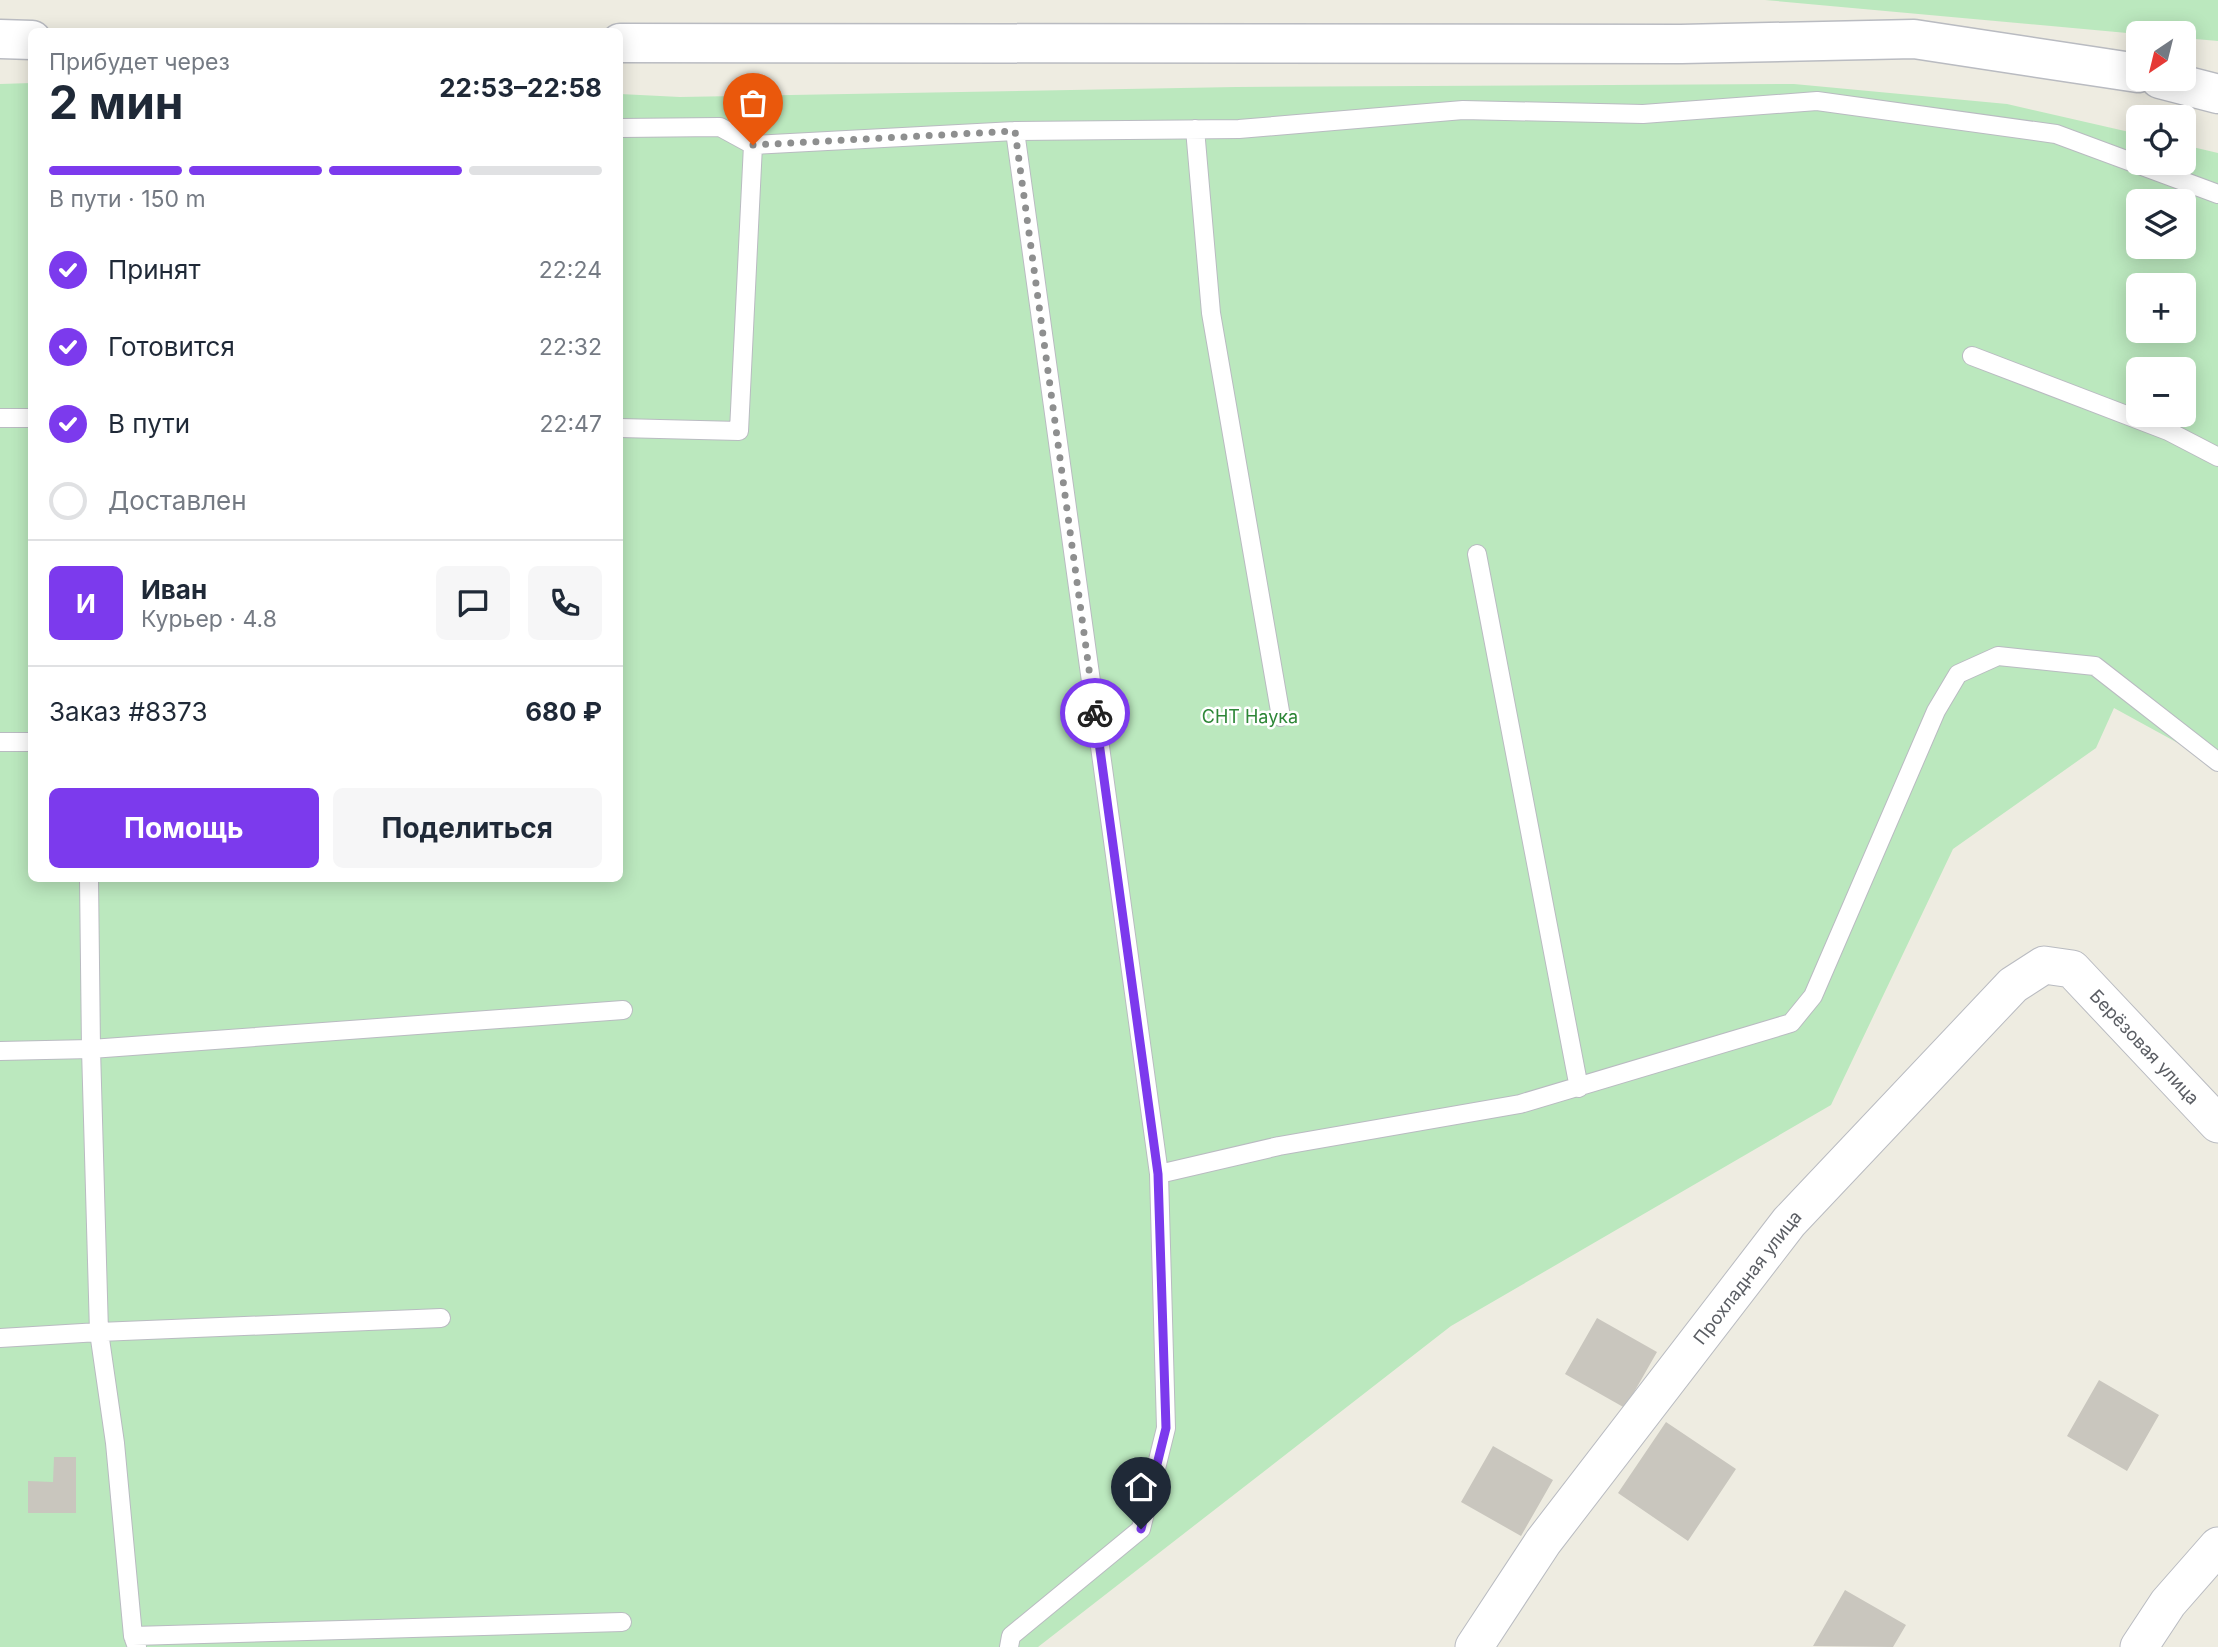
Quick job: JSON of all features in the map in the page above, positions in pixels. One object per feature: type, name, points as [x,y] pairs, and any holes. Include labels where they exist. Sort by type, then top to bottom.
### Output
[{"type":"street","points":[[0,39],[28,40]]},
{"type":"street","points":[[623,44],[1681,44],[1913,39],[2126,71]]},
{"type":"street","points":[[2196,88],[2218,94]]},
{"type":"street","name":"Прохладная улица","points":[[1474,1647],[1543,1542],[1789,1222],[2013,985],[2044,965],[2072,969]]},
{"type":"street","name":"Берёзовая улица","points":[[2072,969],[2218,1124]]},
{"type":"street","points":[[2139,1647],[2168,1603],[2218,1546]]},
{"type":"lane","points":[[623,128],[720,127],[753,145],[1015,131],[1239,129],[1462,110],[1643,114],[1817,101],[2056,134],[2218,194]]},
{"type":"lane","points":[[1195,129],[1211,313],[1281,717]]},
{"type":"lane","points":[[1009,1647],[1011,1636],[1141,1529],[1166,1428],[1158,1174],[1015,131]]},
{"type":"lane","points":[[623,428],[739,431],[753,145]]},
{"type":"lane","points":[[1972,356],[2168,430],[2218,457]]},
{"type":"lane","points":[[0,418],[28,418]]},
{"type":"lane","points":[[1478,554],[1579,1088]]},
{"type":"lane","points":[[1158,1174],[1279,1146],[1520,1104],[1791,1023],[1813,996],[1936,711],[1958,674],[1998,656],[2095,666],[2218,762]]},
{"type":"lane","points":[[0,742],[28,742]]},
{"type":"lane","points":[[89,882],[99,1332],[115,1443],[135,1642],[622,1622]]},
{"type":"lane","points":[[0,1051],[91,1049],[623,1010]]},
{"type":"lane","points":[[0,1338],[441,1318]]},
{"type":"green space","points":[[1765,0],[2218,0],[2218,41],[2196,39],[2196,21],[2126,21],[2126,33]]},
{"type":"green space","name":"СНТ Наука","points":[[28,83],[28,882],[623,882],[623,94],[680,97],[1236,87],[1794,84],[2007,104],[2126,131],[2126,175],[2196,175],[2196,148],[2218,153],[2218,765],[2114,708],[2096,748],[1953,849],[1831,1105],[1451,1326],[1038,1647],[0,1647],[0,84]]},
{"type":"building","points":[[1597,1318],[1657,1352],[1625,1408],[1565,1374]]},
{"type":"building","points":[[2099,1380],[2159,1415],[2127,1471],[2067,1436]]},
{"type":"building","points":[[1666,1422],[1736,1469],[1688,1541],[1618,1493]]},
{"type":"building","points":[[1493,1446],[1553,1480],[1521,1536],[1461,1502]]},
{"type":"building","points":[[54,1457],[76,1457],[76,1513],[28,1513],[28,1481],[53,1482]]},
{"type":"building","points":[[1845,1590],[1906,1625],[1893,1647],[1813,1646]]},
{"type":"way so far","points":[[753,145],[1015,131],[1095,713]]},
{"type":"route","points":[[1095,713],[1158,1174],[1166,1428],[1141,1529]]}]
